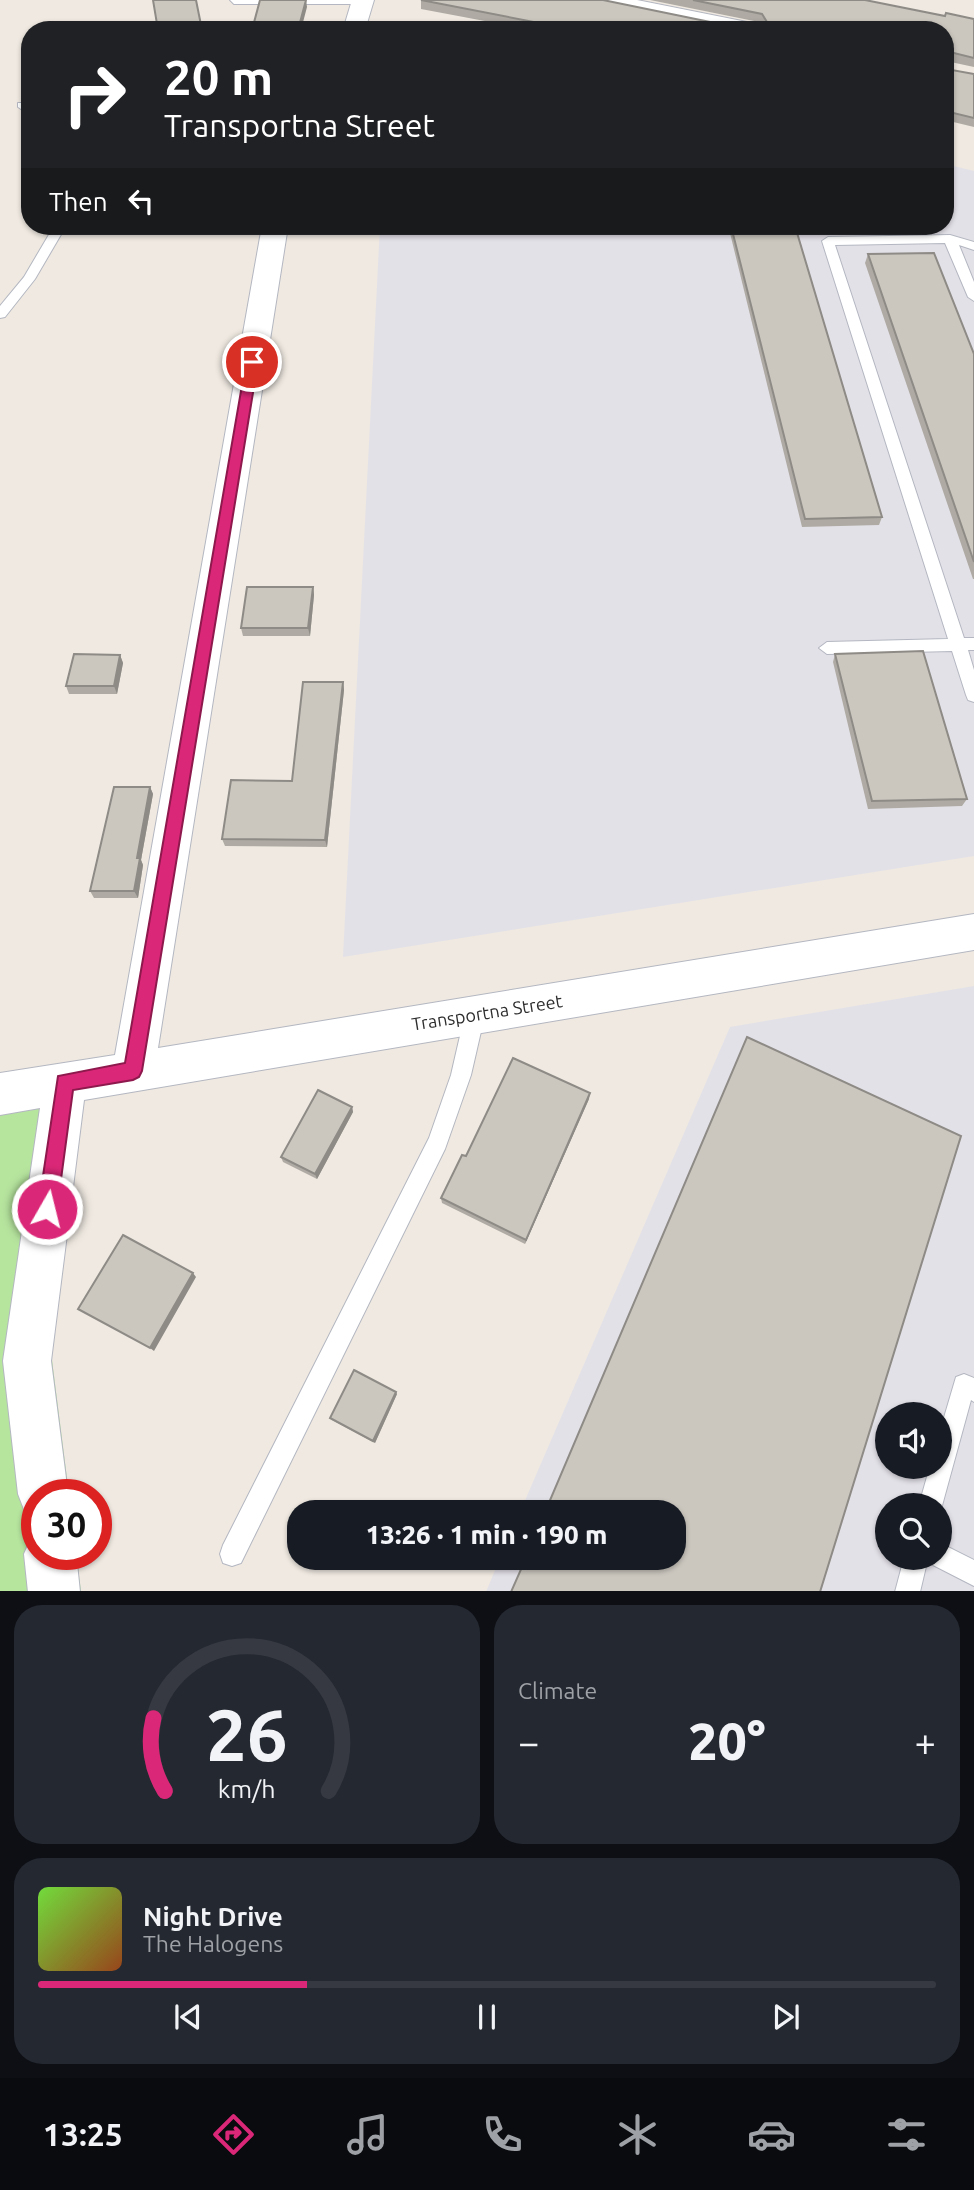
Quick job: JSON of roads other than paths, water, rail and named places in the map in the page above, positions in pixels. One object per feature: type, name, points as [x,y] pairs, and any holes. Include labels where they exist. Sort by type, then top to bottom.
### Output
[{"type":"street","points":[[357,21],[363,0]]},
{"type":"street","points":[[606,0],[708,21]]},
{"type":"street","points":[[133,1071],[273,235]]},
{"type":"street","name":"Transportna Street","points":[[0,1094],[974,932]]},
{"type":"street","points":[[41,1479],[27,1361],[65,1083]]},
{"type":"street","points":[[52,1570],[54,1591]]},
{"type":"lane","points":[[234,1],[363,0]]},
{"type":"lane","points":[[0,314],[29,279],[55,235]]},
{"type":"lane","points":[[950,239],[974,297]]},
{"type":"lane","points":[[974,246],[950,239],[828,241],[966,644],[974,695]]},
{"type":"lane","points":[[827,648],[966,644]]},
{"type":"lane","points":[[232,1554],[438,1142],[461,1076],[475,1014]]},
{"type":"lane","points":[[934,1493],[964,1385],[974,1390]]},
{"type":"lane","points":[[952,1562],[974,1574]]},
{"type":"lane","points":[[907,1591],[913,1570]]}]
